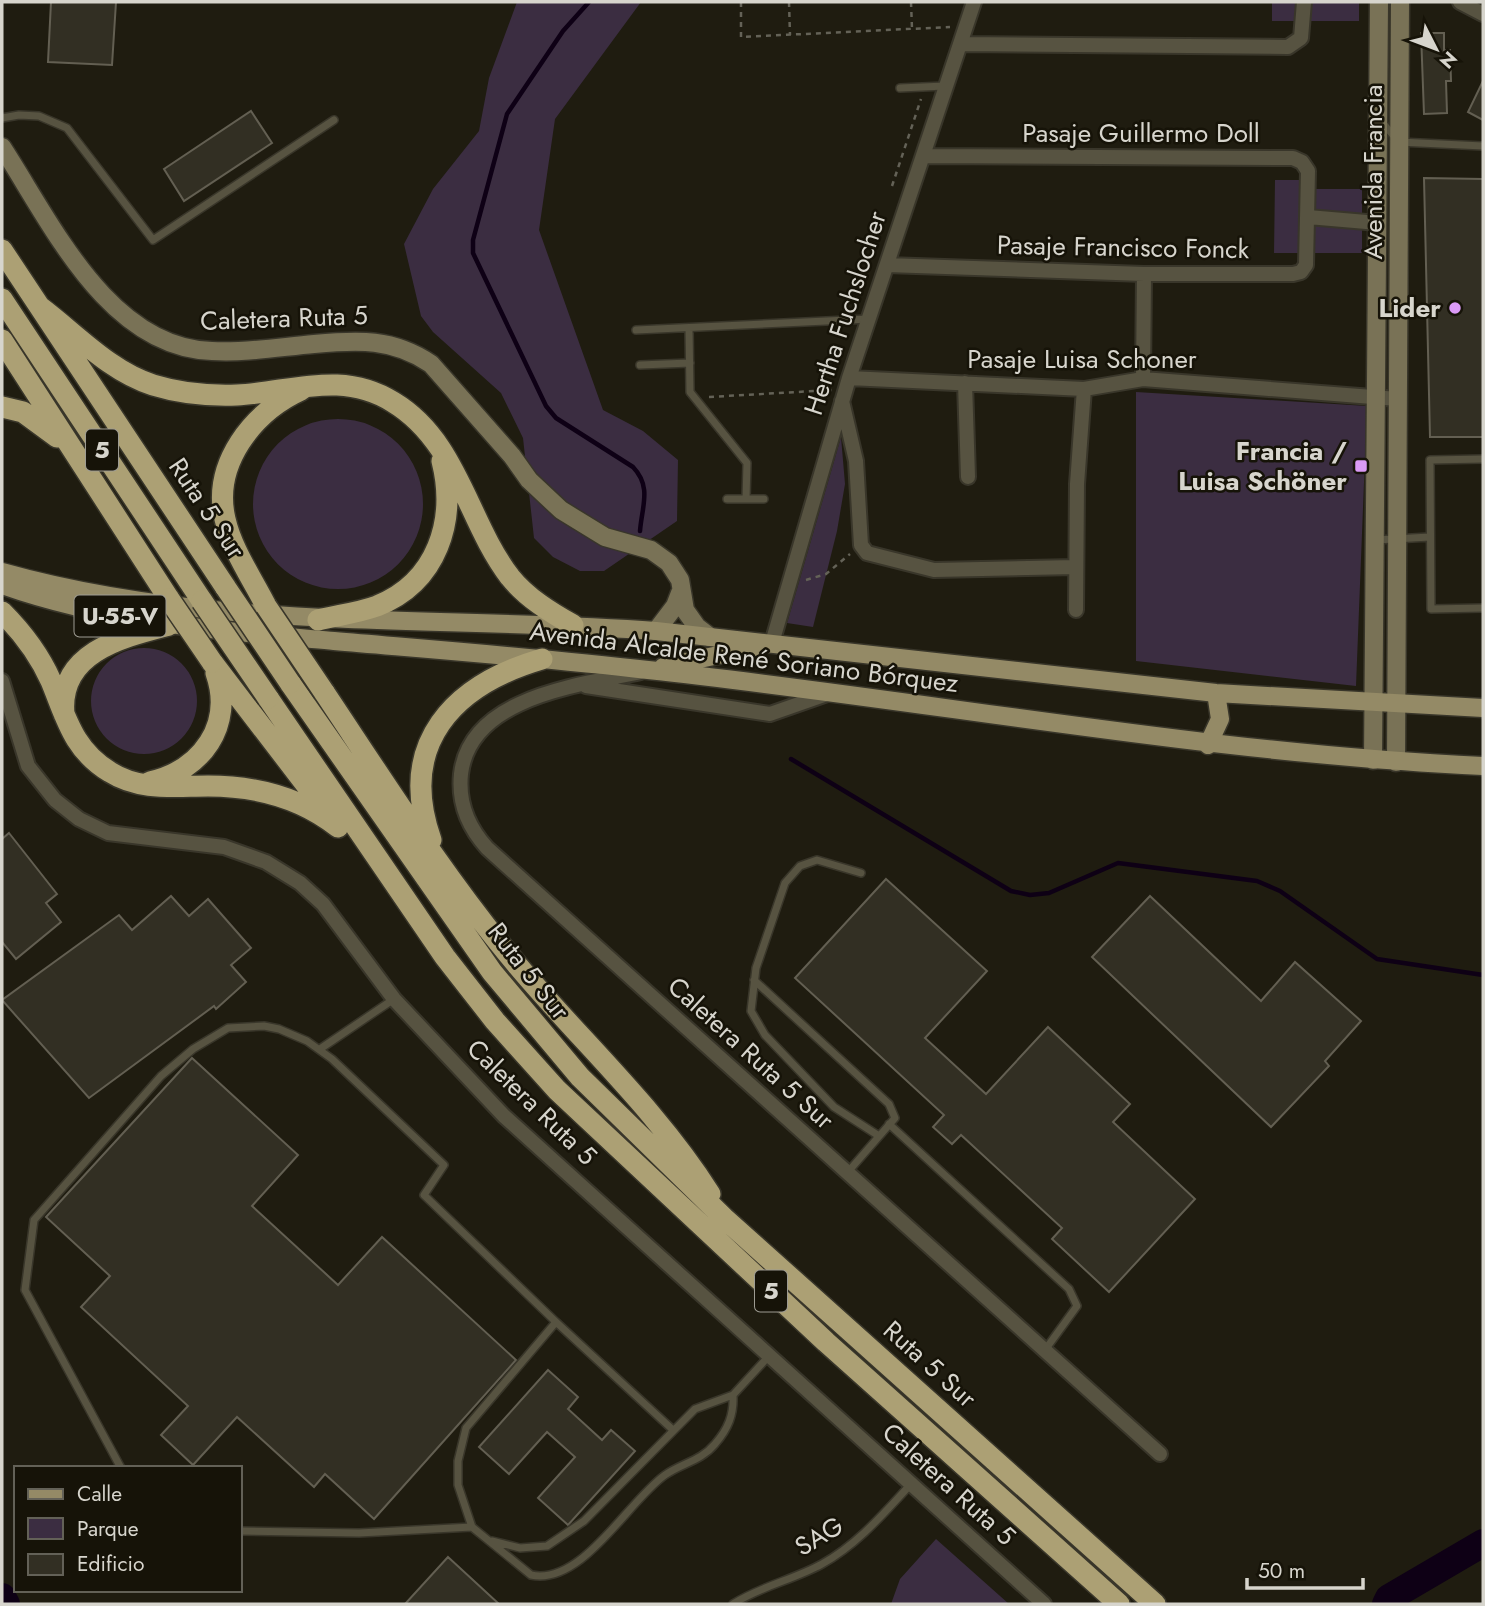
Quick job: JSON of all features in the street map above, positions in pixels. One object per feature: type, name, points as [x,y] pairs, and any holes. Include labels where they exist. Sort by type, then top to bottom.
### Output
[{"type":"highway","name":"Ruta 5 Sur","points":[[2,250],[290,683],[466,935],[520,1007],[613,1112],[724,1218],[1155,1604]]},
{"type":"highway","name":"Ruta 5 Sur","points":[[2,299],[202,601],[445,957],[513,1042],[594,1127],[1119,1604]]},
{"type":"highway","points":[[40,307],[115,366],[154,385],[199,393],[238,395],[323,383],[358,387],[385,397],[415,419],[431,437],[457,476],[492,549],[512,579],[532,599],[573,625]]},
{"type":"highway","points":[[2,340],[214,667],[338,827],[445,957]]},
{"type":"highway","points":[[323,383],[294,393],[263,415],[240,441],[225,475],[223,505],[228,530],[266,606],[440,864],[519,966],[668,1134],[724,1218]]},
{"type":"highway","points":[[2,407],[32,417],[76,456]]},
{"type":"highway","points":[[318,620],[365,610],[388,601],[414,584],[434,557],[445,527],[448,506],[442,463],[431,437]]},
{"type":"highway","points":[[2,611],[26,636],[38,656],[65,723],[76,743],[92,759],[134,784],[229,787],[271,793],[309,806],[338,827]]},
{"type":"highway","points":[[65,723],[67,687],[87,657],[117,638],[169,625]]},
{"type":"highway","points":[[440,864],[421,797],[421,764],[428,744],[440,720],[468,694],[510,670],[542,659]]},
{"type":"highway","points":[[134,784],[153,781],[180,771],[209,744],[221,714],[221,694],[214,667]]},
{"type":"main road","name":"Avenida Francia","points":[[1373,760],[1379,2]]},
{"type":"main road","name":"Avenida Francia","points":[[1396,762],[1400,2]]},
{"type":"main road","name":"Caletera Ruta 5","points":[[2,147],[90,281],[134,323],[171,341],[210,352],[358,340],[382,342],[407,349],[431,364],[544,496],[597,533],[661,555],[676,572],[685,610],[697,627],[710,637]]},
{"type":"main road","name":"Avenida Alcalde René Soriano Bórquez","points":[[2,572],[90,594],[318,620],[573,625],[656,631],[1216,693],[1483,708]]},
{"type":"main road","name":"Avenida Alcalde René Soriano Bórquez","points":[[2,585],[85,610],[169,625],[651,670],[833,692],[1208,745],[1396,762],[1483,766]]},
{"type":"main road","points":[[656,631],[675,606],[680,593]]},
{"type":"main road","points":[[651,670],[772,643]]},
{"type":"main road","points":[[1208,745],[1220,719],[1216,693]]},
{"type":"street","name":"Hertha Fuchslocher","points":[[772,643],[845,389],[974,2]]},
{"type":"street","points":[[960,44],[1289,47],[1301,38],[1304,2]]},
{"type":"street","points":[[1460,2],[1483,14]]},
{"type":"street","name":"Pasaje Guillermo Doll","points":[[923,156],[1293,158],[1302,162],[1308,171],[1308,217]]},
{"type":"street","points":[[1378,225],[1399,213]]},
{"type":"street","points":[[1308,217],[1378,225],[1399,240]]},
{"type":"street","name":"Pasaje Francisco Fonck","points":[[887,265],[1144,274],[1298,274],[1306,265],[1308,217]]},
{"type":"street","points":[[1143,379],[1144,274]]},
{"type":"street","name":"Pasaje Luisa Schoner","points":[[845,389],[965,383],[1084,389],[1143,379],[1398,399]]},
{"type":"street","points":[[965,383],[968,477]]},
{"type":"street","points":[[845,389],[856,461],[861,545],[875,556],[934,570],[1075,567]]},
{"type":"street","points":[[1076,610],[1075,567],[1084,389]]},
{"type":"street","name":"Caletera Ruta 5 Sur","points":[[651,670],[578,684],[513,708],[489,721],[479,731],[465,756],[460,783],[463,807],[472,830],[487,848],[1160,1454]]},
{"type":"street","name":"Caletera Ruta 5","points":[[2,681],[29,766],[45,789],[66,810],[108,833],[224,847],[284,872],[323,904],[394,999],[504,1116],[1044,1604]]},
{"type":"street","name":"Caletera Ruta 5 Sur","points":[[578,684],[770,714],[833,692]]},
{"type":"lane","points":[[900,88],[946,86]]},
{"type":"lane","points":[[2,118],[39,116],[67,128],[153,240],[334,120]]},
{"type":"lane","points":[[1378,118],[1399,142],[1483,146]]},
{"type":"lane","points":[[636,330],[869,319]]},
{"type":"lane","points":[[689,328],[690,392],[747,463],[746,499]]},
{"type":"lane","points":[[640,365],[690,363]]},
{"type":"lane","points":[[1483,459],[1430,460],[1432,609],[1483,608]]},
{"type":"lane","points":[[727,499],[764,499]]},
{"type":"lane","points":[[1375,540],[1430,537]]},
{"type":"lane","points":[[861,873],[817,860],[800,866],[785,883],[754,980],[751,1011],[765,1035],[834,1107],[879,1136]]},
{"type":"lane","points":[[754,980],[889,1104],[895,1118],[847,1173]]},
{"type":"lane","points":[[320,1049],[394,999]]},
{"type":"lane","points":[[120,1466],[25,1290],[34,1220],[160,1076],[210,1038],[228,1028],[264,1026],[294,1034],[320,1049],[444,1165],[424,1195],[673,1430]]},
{"type":"lane","points":[[889,1124],[1069,1289],[1077,1306],[1045,1351]]},
{"type":"lane","points":[[556,1322],[466,1428],[458,1461],[458,1485],[472,1527],[531,1575],[540,1577],[565,1570],[588,1552],[665,1475],[703,1457],[732,1420],[733,1395]]},
{"type":"lane","points":[[488,1541],[520,1548],[547,1546],[584,1521],[695,1409],[733,1395],[768,1357]]},
{"type":"lane","name":"SAG","points":[[733,1604],[766,1586],[822,1564],[869,1530],[911,1483]]},
{"type":"lane","points":[[242,1531],[359,1533],[472,1527]]},
{"type":"path","points":[[741,2],[741,37],[939,28]]},
{"type":"path","points":[[789,2],[790,34]]},
{"type":"path","points":[[911,2],[912,29]]},
{"type":"path","points":[[892,186],[926,86]]},
{"type":"path","points":[[695,398],[845,389]]},
{"type":"path","points":[[787,586],[826,574],[861,545]]},
{"type":"green space","points":[[517,2],[641,2],[555,119],[539,230],[603,410],[643,431],[678,460],[677,521],[604,571],[580,571],[553,557],[534,538],[523,438],[501,393],[433,332],[421,316],[404,244],[433,189],[479,131],[489,78]]},
{"type":"green space","points":[[1272,2],[1359,2],[1359,21],[1272,21]]},
{"type":"green space","points":[[1275,180],[1299,180],[1308,189],[1362,189],[1362,253],[1274,253]]},
{"type":"green space","points":[[1136,392],[1367,406],[1356,686],[1136,661]]},
{"type":"green space","points":[[338,419],[371,425],[398,444],[417,471],[423,504],[417,537],[398,564],[371,583],[338,589],[305,583],[278,564],[259,537],[253,504],[259,471],[278,444],[305,425]]},
{"type":"green space","points":[[841,437],[845,484],[837,531],[813,627],[787,623]]},
{"type":"green space","points":[[144,648],[164,652],[181,664],[193,681],[197,701],[193,721],[181,738],[164,750],[144,754],[124,750],[107,738],[95,721],[91,701],[95,681],[107,664],[124,652]]},
{"type":"green space","points":[[936,1539],[1009,1604],[891,1604],[900,1579]]},
{"type":"building","points":[[51,2],[116,2],[112,65],[48,62]]},
{"type":"building","points":[[1421,33],[1444,33],[1444,50],[1450,50],[1451,81],[1446,81],[1447,113],[1424,114]]},
{"type":"building","points":[[1483,81],[1483,120],[1468,112]]},
{"type":"building","points":[[251,111],[272,143],[184,201],[164,169]]},
{"type":"building","name":"Lider","points":[[1424,178],[1483,179],[1483,437],[1430,437]]},
{"type":"building","points":[[9,833],[57,894],[46,903],[61,922],[16,959],[2,942],[2,839]]},
{"type":"building","points":[[886,879],[987,971],[925,1038],[986,1094],[1048,1027],[1130,1104],[1113,1122],[1195,1199],[1109,1292],[1052,1239],[1062,1228],[961,1135],[952,1144],[933,1127],[944,1115],[795,978]]},
{"type":"building","points":[[171,896],[189,916],[208,899],[251,948],[231,965],[246,982],[216,1009],[214,1006],[89,1098],[2,1000],[119,915],[132,930]]},
{"type":"building","points":[[1150,896],[1261,1001],[1295,962],[1361,1021],[1325,1061],[1329,1066],[1271,1127],[1092,957]]},
{"type":"building","points":[[192,1058],[298,1155],[252,1206],[338,1285],[382,1237],[516,1360],[374,1519],[325,1474],[314,1487],[237,1417],[193,1465],[161,1435],[188,1406],[81,1307],[110,1276],[46,1217]]},
{"type":"building","points":[[548,1370],[578,1397],[568,1409],[602,1440],[611,1430],[635,1451],[568,1525],[538,1498],[575,1457],[547,1432],[509,1474],[479,1447]]},
{"type":"building","points":[[448,1557],[499,1604],[405,1604]]},
{"type":"waterway","points":[[589,2],[563,31],[507,114],[473,240],[473,253],[546,406],[556,418],[633,467],[639,474],[644,489],[640,531]]},
{"type":"waterway","points":[[791,759],[1011,891],[1030,895],[1049,893],[1118,863],[1257,881],[1280,891],[1377,959],[1483,975]]},
{"type":"waterway","points":[[1386,1604],[1389,1598],[1483,1543]]},
{"type":"waterway","points":[[2,1597],[6,1604]]},
{"type":"place","name":"Lider","points":[[1455,308]]},
{"type":"place","name":"Francia / Luisa Schöner","points":[[1361,466]]}]
